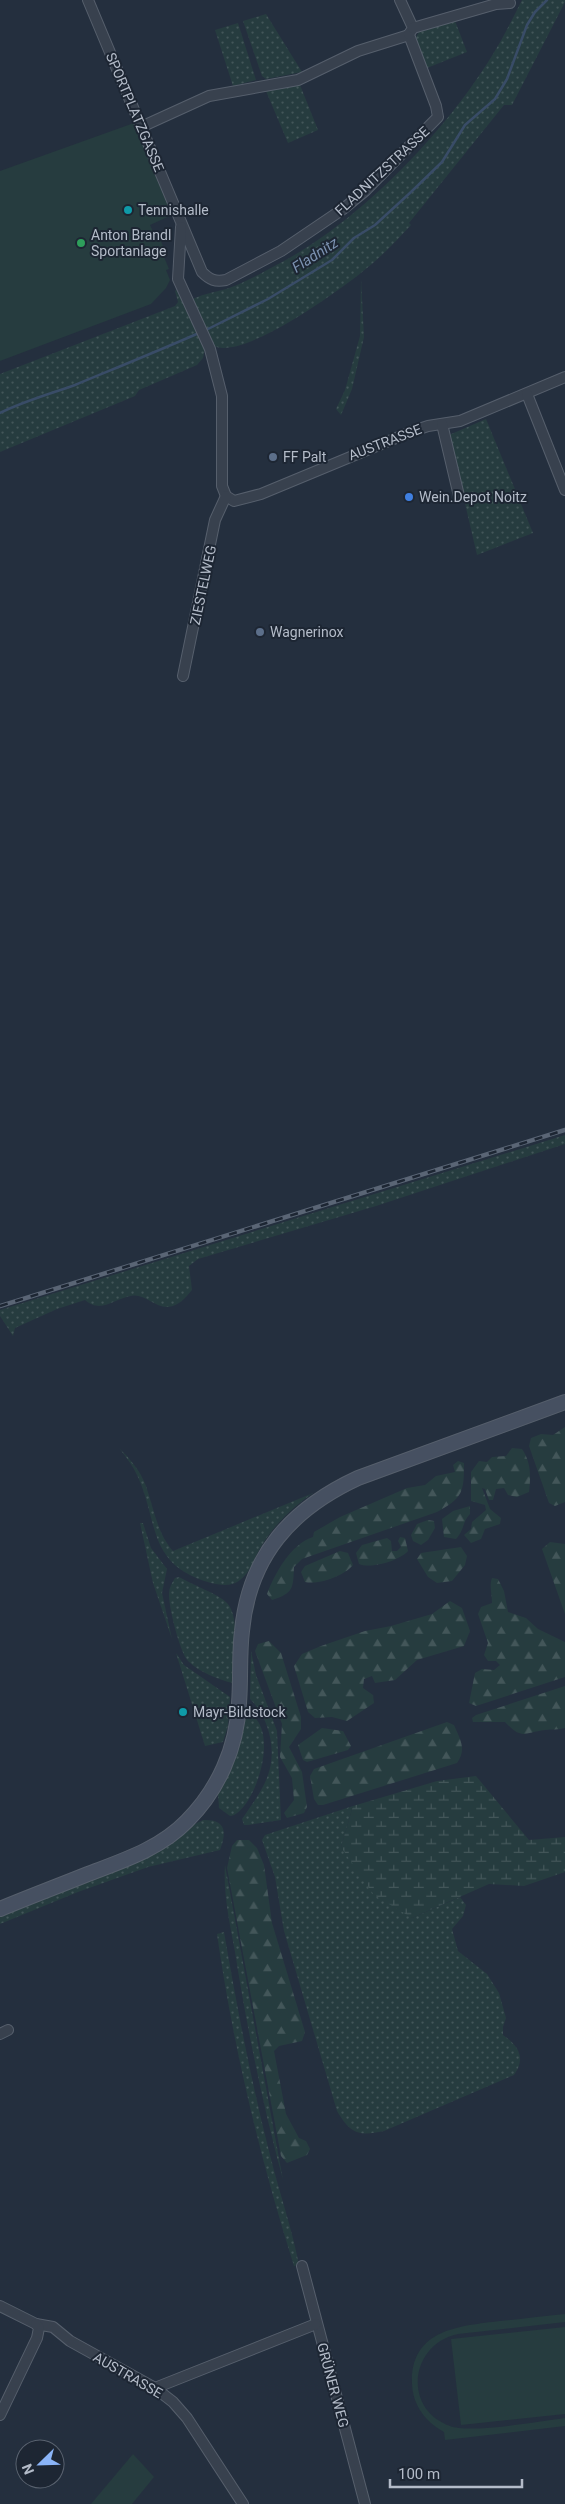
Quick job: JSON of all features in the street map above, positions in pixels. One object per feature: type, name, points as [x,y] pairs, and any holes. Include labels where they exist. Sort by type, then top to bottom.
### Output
[{"type":"main road","points":[[0,1909],[138,1854],[165,1839],[186,1822],[202,1804],[222,1772],[231,1751],[239,1705],[242,1632],[247,1599],[259,1568],[270,1548],[286,1526],[306,1508],[333,1489],[358,1478],[565,1402]]},
{"type":"street","name":"SPORTPLATZGASSE","points":[[88,0],[202,272],[208,279]]},
{"type":"street","name":"FLADNITZSTRASSE","points":[[208,279],[217,282],[232,277],[281,250],[343,209],[432,125],[438,117],[400,0]]},
{"type":"street","points":[[141,128],[209,96],[298,80],[358,51],[496,4],[510,4]]},
{"type":"street","name":"SPORTPLATZGASSE","points":[[182,223],[178,278],[212,354],[222,396],[222,486],[226,496]]},
{"type":"street","name":"AUSTRASSE","points":[[226,496],[234,501],[244,500],[404,434],[428,426],[460,421],[565,377]]},
{"type":"street","points":[[527,394],[562,475],[565,490]]},
{"type":"street","points":[[442,424],[460,496]]},
{"type":"street","name":"ZIESTELWEG","points":[[183,676],[215,520],[226,496]]},
{"type":"street","name":"GRÜNER WEG","points":[[302,2266],[365,2504]]},
{"type":"street","name":"AUSTRASSE","points":[[0,2306],[36,2324],[53,2327],[70,2341],[155,2388],[173,2402],[187,2418],[243,2504]]},
{"type":"street","points":[[0,2415],[37,2338],[39,2328],[36,2324]]},
{"type":"street","points":[[155,2388],[316,2324]]},
{"type":"green space","points":[[522,0],[565,0],[565,2],[512,105],[504,105],[409,223],[411,225],[383,254],[320,303],[271,332],[248,342],[228,348],[214,346],[193,299],[236,285],[284,261],[314,243],[373,197],[427,142],[474,83],[505,34]]},
{"type":"green space","points":[[266,14],[302,72],[266,79],[262,76],[243,21]]},
{"type":"green space","points":[[455,21],[467,52],[427,68],[415,39],[419,32]]},
{"type":"green space","points":[[238,23],[256,80],[233,86],[215,30]]},
{"type":"green space","points":[[300,85],[318,130],[288,143],[266,91]]},
{"type":"green space","name":"Anton Brandl Sportanlage","points":[[134,123],[172,215],[150,225],[157,240],[160,239],[165,251],[162,252],[169,269],[166,270],[170,280],[166,288],[151,304],[0,361],[0,171]]},
{"type":"green space","points":[[361,279],[364,337],[352,389],[341,415],[336,409],[345,390],[360,336]]},
{"type":"green space","points":[[177,289],[205,349],[203,358],[197,365],[139,390],[135,396],[0,452],[0,374],[175,306],[178,302],[175,291]]},
{"type":"green space","points":[[486,419],[533,533],[477,555],[449,435]]},
{"type":"green space","points":[[565,1135],[565,1144],[376,1206],[198,1259],[189,1266],[192,1290],[182,1301],[172,1306],[163,1307],[145,1298],[136,1296],[102,1306],[96,1306],[85,1300],[57,1309],[15,1328],[13,1336],[0,1316],[0,1310]]},
{"type":"green space","points":[[565,1427],[565,1502],[555,1506],[549,1503],[529,1446],[531,1438],[541,1434],[553,1435]]},
{"type":"green space","points":[[119,1448],[141,1475],[156,1520],[163,1536],[173,1551],[313,1493],[298,1504],[273,1530],[244,1577],[230,1585],[211,1583],[190,1575],[165,1554],[158,1541],[145,1494],[138,1477],[132,1465]]},
{"type":"green space","points":[[512,1448],[522,1449],[529,1464],[529,1492],[517,1497],[508,1495],[504,1488],[496,1489],[493,1500],[489,1500],[485,1489],[482,1488],[490,1509],[501,1518],[500,1524],[485,1529],[481,1539],[471,1543],[464,1535],[471,1529],[472,1522],[486,1510],[485,1505],[471,1501],[471,1472],[479,1461],[487,1462],[492,1457],[506,1456]]},
{"type":"green space","points":[[458,1461],[464,1463],[462,1488],[452,1503],[437,1512],[302,1559],[294,1567],[291,1589],[285,1595],[272,1600],[267,1594],[274,1577],[285,1560],[298,1546],[313,1537],[314,1532],[340,1517],[407,1488],[425,1485],[436,1476],[455,1472],[453,1465]]},
{"type":"green space","points":[[470,1506],[470,1514],[456,1539],[444,1537],[442,1519],[453,1511]]},
{"type":"green space","points":[[428,1520],[434,1521],[435,1528],[428,1540],[421,1545],[413,1541],[411,1535],[417,1524]]},
{"type":"green space","points":[[140,1523],[143,1523],[151,1548],[167,1569],[162,1593],[172,1639],[153,1583]]},
{"type":"green space","points":[[400,1537],[405,1538],[408,1551],[404,1555],[377,1565],[359,1564],[356,1553],[362,1545],[387,1538],[391,1541],[392,1551],[397,1551],[401,1547],[398,1541]]},
{"type":"green space","points":[[550,1542],[565,1544],[565,1614],[542,1549]]},
{"type":"green space","points":[[461,1547],[467,1556],[465,1565],[452,1581],[437,1583],[428,1577],[417,1559],[421,1553]]},
{"type":"green space","points":[[340,1551],[348,1553],[353,1565],[349,1569],[338,1576],[324,1581],[305,1582],[301,1572],[305,1566]]},
{"type":"green space","points":[[179,1577],[223,1600],[231,1610],[234,1619],[236,1641],[233,1683],[203,1672],[188,1661],[185,1656],[175,1628],[169,1599],[171,1586],[175,1578]]},
{"type":"green space","points":[[492,1578],[498,1579],[504,1591],[508,1612],[526,1618],[538,1629],[565,1642],[565,1677],[476,1706],[469,1703],[475,1673],[482,1669],[494,1670],[500,1665],[496,1661],[488,1661],[484,1655],[488,1643],[478,1614],[481,1607],[492,1603]]},
{"type":"green space","points":[[450,1601],[462,1608],[470,1631],[464,1646],[417,1660],[395,1680],[375,1683],[372,1676],[364,1679],[363,1688],[373,1695],[374,1703],[347,1721],[332,1717],[315,1718],[308,1712],[294,1666],[302,1654],[365,1631],[391,1626],[432,1614]]},
{"type":"green space","points":[[269,1641],[281,1653],[301,1717],[301,1729],[289,1747],[302,1772],[307,1807],[304,1813],[287,1818],[284,1813],[294,1800],[292,1778],[280,1757],[282,1724],[255,1651],[258,1644]]},
{"type":"green space","points":[[251,1651],[256,1675],[277,1731],[281,1820],[244,1825],[242,1819],[266,1781],[272,1755],[266,1724],[257,1706],[250,1699]]},
{"type":"green space","points":[[176,1653],[184,1665],[230,1697],[228,1726],[223,1742],[205,1746]]},
{"type":"green space","points":[[565,1686],[565,1728],[523,1734],[515,1731],[505,1722],[473,1722],[472,1718],[476,1715]]},
{"type":"green space","points":[[245,1711],[257,1720],[263,1733],[264,1750],[261,1768],[248,1801],[239,1812],[230,1816],[219,1808],[218,1794],[237,1753]]},
{"type":"green space","points":[[447,1722],[454,1725],[462,1744],[462,1753],[457,1763],[323,1805],[318,1805],[314,1799],[310,1776],[314,1769]]},
{"type":"green space","points":[[322,1728],[343,1731],[351,1746],[348,1750],[307,1762],[303,1760],[298,1745]]},
{"type":"green space","points":[[476,1776],[529,1840],[565,1837],[565,1872],[524,1886],[489,1884],[412,1918],[374,1895],[341,1847],[353,1806],[437,1781]]},
{"type":"green space","points":[[353,1806],[341,1847],[412,1918],[460,1897],[466,1905],[463,1916],[452,1929],[458,1951],[487,1974],[499,1993],[506,2018],[503,2035],[517,2048],[520,2058],[518,2069],[514,2075],[384,2131],[368,2134],[351,2129],[337,2111],[284,1931],[275,1877],[262,1840],[265,1835]]},
{"type":"green space","points":[[203,1820],[216,1822],[223,1828],[224,1838],[220,1850],[148,1867],[78,1892],[0,1924],[0,1917],[141,1861],[170,1845],[195,1824]]},
{"type":"green space","points":[[237,1840],[249,1840],[257,1848],[264,1865],[272,1923],[305,2032],[302,2041],[279,2046],[274,2051],[286,2114],[299,2138],[306,2141],[310,2149],[307,2155],[287,2163],[281,2156],[227,1868],[232,1846]]},
{"type":"green space","points":[[225,1865],[283,2180],[262,2095],[245,2010],[227,1909]]},
{"type":"green space","points":[[224,1932],[239,2016],[257,2099],[299,2265],[294,2266],[270,2184],[239,2060],[217,1934]]},
{"type":"green space","points":[[565,2314],[565,2322],[458,2334],[442,2340],[430,2350],[422,2363],[418,2377],[419,2392],[424,2406],[435,2418],[450,2426],[473,2429],[489,2428],[565,2418],[565,2426],[445,2440],[444,2432],[426,2418],[418,2406],[413,2392],[414,2366],[419,2352],[428,2341],[440,2334],[469,2325]]},
{"type":"green space","points":[[565,2327],[565,2414],[461,2425],[451,2339]]},
{"type":"green space","points":[[133,2454],[154,2477],[132,2504],[91,2504]]},
{"type":"waterway","name":"Fladnitz","points":[[204,331],[268,299],[332,260],[354,238],[375,225],[411,192],[442,162],[465,125],[495,99],[507,79],[527,25],[535,12],[547,0]]},
{"type":"waterway","name":"Fladnitz","points":[[0,413],[75,385],[199,333]]},
{"type":"railway","points":[[0,1306],[565,1130]]},
{"type":"place","name":"Tennishalle","points":[[128,210]]},
{"type":"place","name":"Anton Brandl Sportanlage","points":[[81,243]]},
{"type":"place","name":"FF Palt","points":[[273,457]]},
{"type":"place","name":"Wein.Depot Noitz","points":[[409,497]]},
{"type":"place","name":"Wagnerinox","points":[[260,632]]},
{"type":"place","name":"Mayr-Bildstock","points":[[183,1712]]}]
